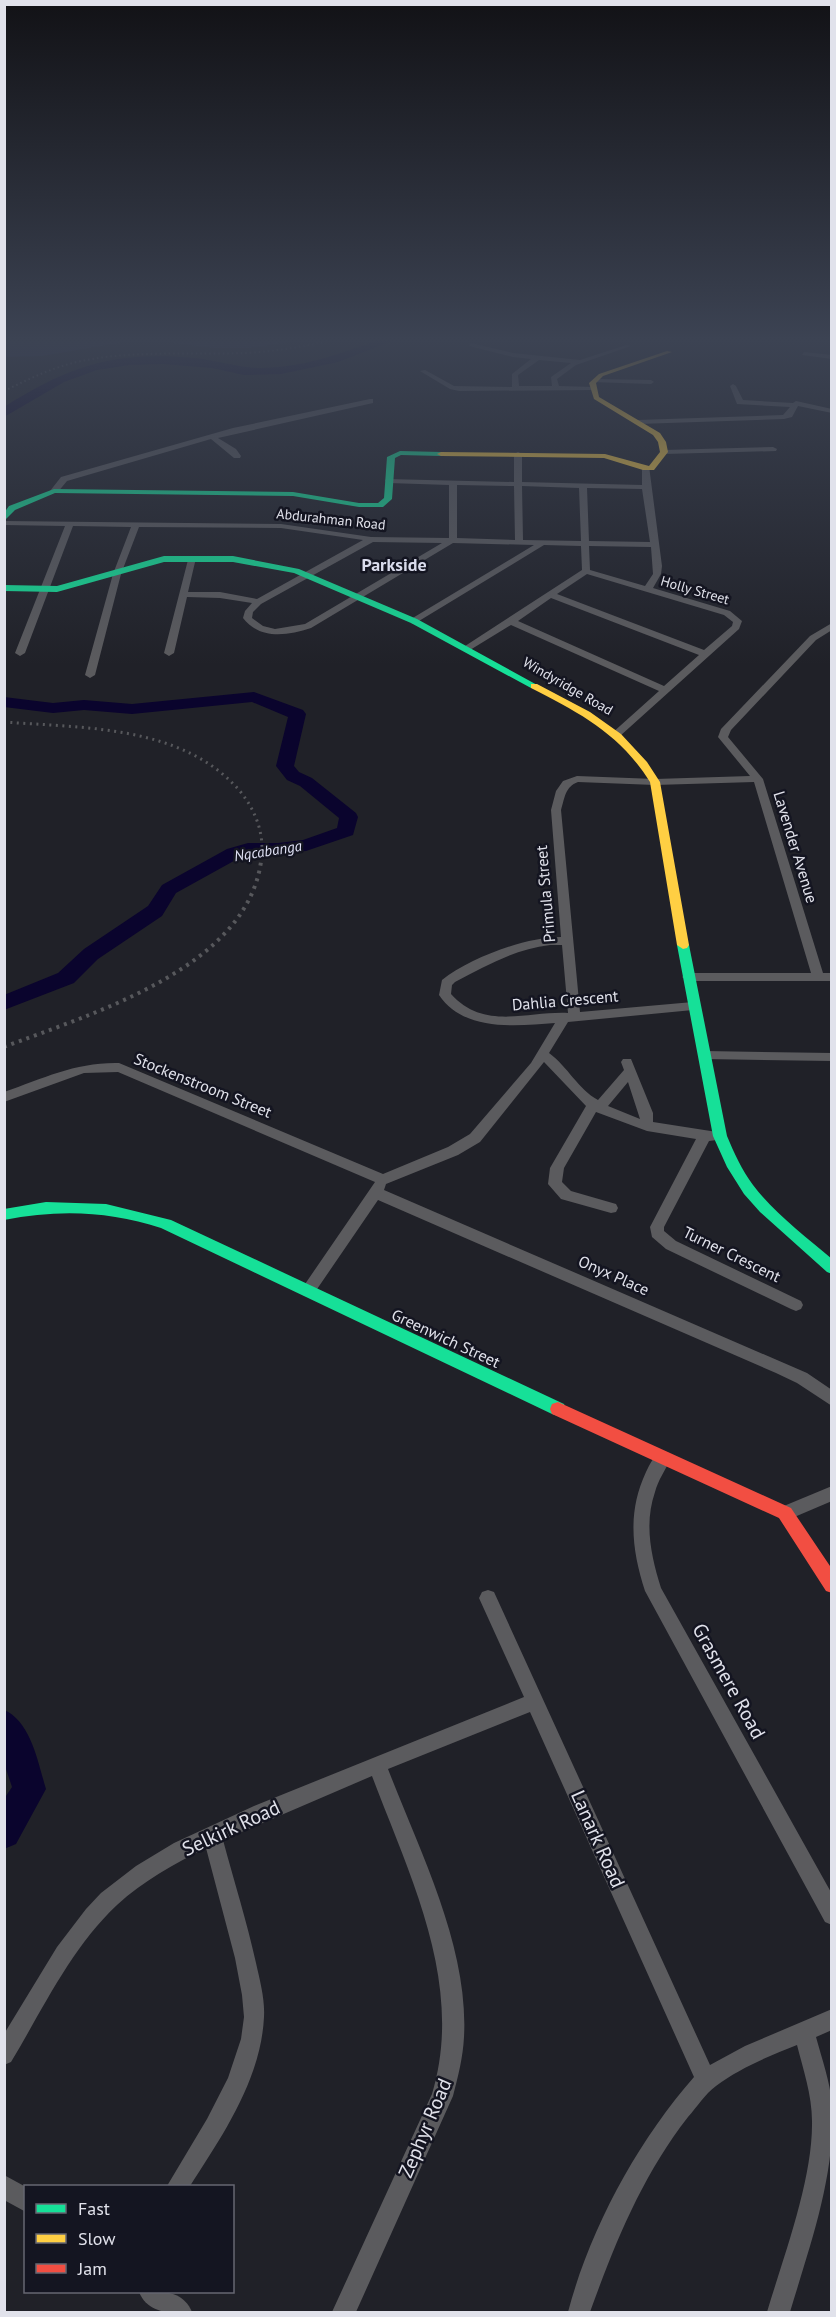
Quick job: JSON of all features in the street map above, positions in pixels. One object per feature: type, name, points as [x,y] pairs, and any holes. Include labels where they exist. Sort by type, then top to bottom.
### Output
[{"type":"street","points":[[54,490],[64,479],[169,449]]},
{"type":"street","points":[[230,449],[237,456]]},
{"type":"street","points":[[647,590],[657,574],[645,487],[648,468],[664,452],[767,449]]},
{"type":"street","points":[[4,521],[12,508],[54,490],[293,494],[376,506],[388,499],[392,457],[406,452],[604,456],[648,468]]},
{"type":"street","points":[[518,454],[519,542]]},
{"type":"street","points":[[389,481],[645,487]]},
{"type":"street","points":[[371,539],[258,602],[249,611],[247,618],[249,622],[265,630],[282,632],[308,626],[453,540],[453,483]]},
{"type":"street","points":[[467,648],[586,571],[583,486]]},
{"type":"street","name":"Abdurahman Road","points":[[4,521],[70,524],[281,526],[371,539],[654,545]]},
{"type":"street","points":[[20,653],[70,524]]},
{"type":"street","points":[[90,675],[117,574],[135,525]]},
{"type":"street","points":[[414,621],[541,544]]},
{"type":"street","points":[[169,653],[192,558]]},
{"type":"street","name":"Windyridge Road","points":[[4,588],[43,590],[76,585],[164,559],[250,561],[307,575],[414,621],[580,710],[616,734],[633,750],[655,782],[693,1006],[720,1136],[734,1167],[749,1190],[765,1208],[831,1268]]},
{"type":"street","name":"Holly Street","points":[[586,571],[727,613],[737,618],[736,627],[663,689],[616,734]]},
{"type":"street","points":[[183,594],[220,595],[258,602]]},
{"type":"street","points":[[551,595],[706,654]]},
{"type":"street","points":[[511,621],[663,689]]},
{"type":"street","name":"Lavender Avenue","points":[[818,977],[758,779],[723,737],[726,729],[813,638],[831,626]]},
{"type":"street","name":"Primula Street","points":[[569,1016],[556,810],[561,790],[567,783],[577,779],[655,782]]},
{"type":"street","points":[[655,782],[758,779]]},
{"type":"street","name":"Dahlia Crescent","points":[[565,941],[544,940],[509,951],[451,979],[443,989],[448,1000],[485,1019],[516,1022],[693,1006]]},
{"type":"street","points":[[688,977],[831,977]]},
{"type":"street","points":[[308,1291],[379,1187],[465,1145],[483,1128],[535,1066],[569,1016]]},
{"type":"street","points":[[542,1054],[559,1067],[580,1094],[597,1106],[647,1125],[720,1136]]},
{"type":"street","points":[[704,1055],[831,1057]]},
{"type":"street","points":[[611,1208],[566,1195],[555,1184],[557,1168],[597,1106],[618,1088],[628,1067],[646,1113],[647,1125]]},
{"type":"street","name":"Stockenstroom Street","points":[[4,1097],[83,1069],[119,1068],[264,1128],[379,1187]]},
{"type":"street","name":"Turner Crescent","points":[[705,1135],[657,1227],[657,1233],[665,1242],[796,1305]]},
{"type":"street","name":"Onyx Place","points":[[379,1187],[781,1368],[802,1378],[831,1399]]},
{"type":"street","name":"Greenwich Street","points":[[4,1215],[47,1205],[70,1204],[118,1208],[166,1224],[663,1458],[786,1513]]},
{"type":"street","name":"Grasmere Road","points":[[663,1458],[650,1478],[641,1515],[640,1546],[654,1591],[831,1915]]},
{"type":"street","points":[[831,1493],[786,1513],[831,1585]]},
{"type":"street","name":"Lanark Road","points":[[488,1598],[706,2080]]},
{"type":"street","name":"Selkirk Road","points":[[4,2055],[71,1945],[106,1902],[127,1883],[153,1865],[212,1835],[376,1765],[536,1701]]},
{"type":"street","name":"Zephyr Road","points":[[344,2313],[442,2096],[452,2062],[454,2026],[451,1987],[441,1940],[376,1765]]},
{"type":"street","points":[[179,2185],[235,2088],[249,2051],[254,2017],[251,1986],[241,1940],[212,1835]]},
{"type":"street","points":[[579,2313],[612,2222],[635,2178],[672,2120],[706,2080],[755,2053],[831,2019]]},
{"type":"street","points":[[779,2313],[816,2181],[822,2150],[822,2120],[818,2085],[804,2032]]},
{"type":"street","points":[[4,2186],[24,2200]]},
{"type":"street","points":[[152,2293],[180,2313]]},
{"type":"waterway","name":"Nqcabanga","points":[[4,702],[53,708],[84,705],[132,709],[254,697],[297,714],[285,766],[293,776],[306,782],[349,817],[346,831],[306,845],[278,849],[248,849],[234,853],[169,889],[155,911],[91,954],[66,978],[4,1003]]},
{"type":"waterway","name":"Nqcabanga","points":[[4,1726],[16,1747],[29,1789],[4,1832]]},
{"type":"railway","points":[[4,722],[98,729],[130,734],[189,753],[216,769],[239,790],[253,812],[259,827],[262,851]]},
{"type":"railway","points":[[4,1047],[123,1001],[164,980],[201,955],[232,926],[253,891],[262,851]]},
{"type":"traffic: fast","points":[[4,519],[12,508],[54,491],[293,494],[359,505],[380,505],[388,499],[391,457],[400,453],[441,454]]},
{"type":"traffic: fast","points":[[4,588],[57,589],[164,559],[233,559],[296,571],[414,621],[534,686]]},
{"type":"traffic: fast","points":[[683,945],[720,1136],[734,1167],[749,1190],[765,1208],[832,1268]]},
{"type":"traffic: fast","points":[[4,1215],[46,1208],[86,1207],[125,1213],[166,1224],[558,1409]]},
{"type":"traffic: slow","points":[[441,454],[605,456],[643,468],[651,468],[664,452],[663,449]]},
{"type":"traffic: slow","points":[[534,686],[587,714],[618,736],[644,764],[655,782],[683,945]]},
{"type":"traffic: jam","points":[[558,1409],[785,1513],[832,1585]]},
{"type":"district","name":"Parkside","points":[[394,565]]}]
